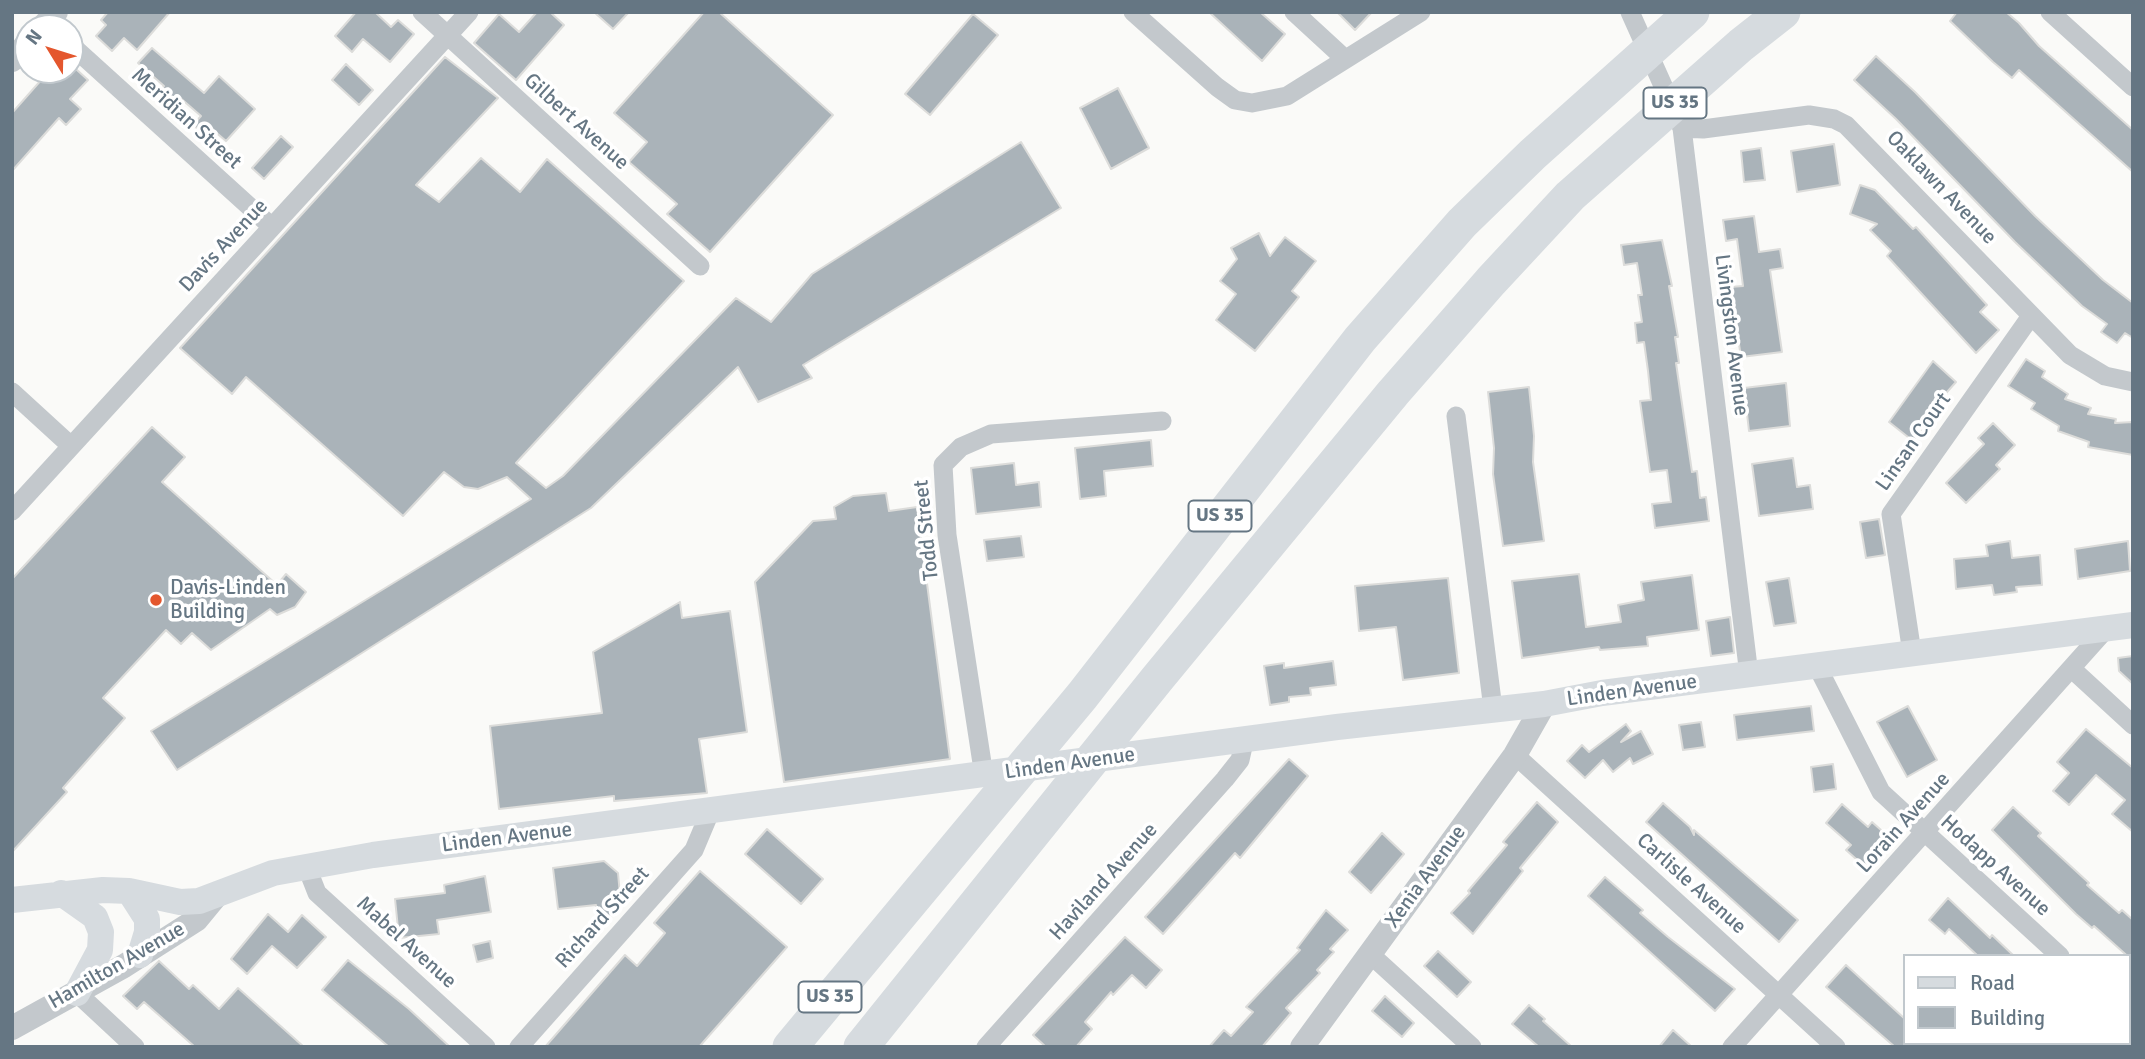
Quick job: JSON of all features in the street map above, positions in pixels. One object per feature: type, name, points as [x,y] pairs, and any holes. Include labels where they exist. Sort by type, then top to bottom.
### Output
[{"type":"highway","name":"US 35","points":[[790,1047],[1082,696],[1251,476],[1369,330],[1462,223],[1692,12]]},
{"type":"highway","name":"US 35","points":[[861,1047],[1157,679],[1394,393],[1491,281],[1570,196],[1741,45],[1783,12]]},
{"type":"highway","points":[[882,1047],[982,898]]},
{"type":"highway","points":[[775,1047],[870,948]]},
{"type":"main road","name":"Linden Avenue","points":[[12,900],[61,893],[129,891],[180,902],[215,897],[250,880],[306,865],[2120,626]]},
{"type":"main road","points":[[129,891],[147,919],[147,932],[139,955]]},
{"type":"main road","points":[[61,893],[95,917],[101,932],[100,950],[77,993]]},
{"type":"street","name":"Gilbert Avenue","points":[[422,12],[700,266]]},
{"type":"street","name":"Davis Avenue","points":[[12,511],[470,12]]},
{"type":"street","points":[[1133,12],[1217,87],[1235,100],[1252,103],[1287,96],[1421,12]]},
{"type":"street","points":[[1293,12],[1344,58]]},
{"type":"street","name":"Livingston Avenue","points":[[1630,12],[1682,128],[1749,675]]},
{"type":"street","points":[[2050,12],[2133,87]]},
{"type":"street","name":"Meridian Street","points":[[84,57],[272,227]]},
{"type":"street","name":"Oaklawn Avenue","points":[[1682,128],[1703,129],[1809,115],[1840,122],[1869,146],[2031,316],[2087,367],[2105,376],[2133,382]]},
{"type":"street","name":"Linsan Court","points":[[1912,653],[1891,514],[2031,316]]},
{"type":"street","points":[[12,392],[71,446]]},
{"type":"street","points":[[1456,416],[1493,709]]},
{"type":"street","name":"Todd Street","points":[[984,776],[947,535],[943,465],[961,447],[991,435],[1162,421]]},
{"type":"street","name":"Lorain Avenue","points":[[1732,1047],[2071,669],[2120,626]]},
{"type":"street","name":"Hodapp Avenue","points":[[1816,666],[1874,782],[1925,834],[2058,954]]},
{"type":"street","points":[[2071,669],[2133,725]]},
{"type":"street","name":"Xenia Avenue","points":[[1302,1047],[1515,755],[1544,704]]},
{"type":"street","name":"Haviland Avenue","points":[[986,1047],[1225,779],[1240,760],[1244,741]]},
{"type":"street","name":"Carlisle Avenue","points":[[1515,755],[1836,1047]]},
{"type":"street","name":"Richard Street","points":[[519,1047],[694,850],[710,812]]},
{"type":"street","name":"Mabel Avenue","points":[[306,865],[317,893],[486,1047]]},
{"type":"street","name":"Hamilton Avenue","points":[[12,1028],[57,1000],[77,993],[196,920],[215,897]]},
{"type":"street","points":[[1370,954],[1472,1047]]},
{"type":"street","points":[[77,993],[135,1047]]},
{"type":"building","points":[[108,12],[170,12],[137,50],[124,38],[112,51],[96,36],[106,25],[101,20]]},
{"type":"building","points":[[356,12],[375,12],[391,27],[398,20],[414,34],[390,62],[363,39],[352,52],[335,36]]},
{"type":"building","points":[[537,12],[550,12],[564,25],[516,80],[474,43],[499,14],[519,32]]},
{"type":"building","points":[[594,12],[629,12],[613,29]]},
{"type":"building","points":[[704,12],[719,12],[833,115],[710,252],[667,214],[677,204],[629,162],[647,142],[614,113]]},
{"type":"building","points":[[1209,12],[1260,12],[1285,34],[1262,61]]},
{"type":"building","points":[[1337,12],[1372,12],[1355,30]]},
{"type":"building","points":[[1957,12],[2006,12],[2019,23],[2039,46],[2133,130],[2133,172],[2019,70],[2012,78],[1993,62],[1950,21]]},
{"type":"building","points":[[973,14],[998,35],[930,115],[905,94]]},
{"type":"building","points":[[152,48],[204,93],[219,76],[255,109],[226,141],[212,129],[206,136],[193,125],[201,116],[178,96],[171,104],[158,93],[164,86],[138,63]]},
{"type":"building","points":[[1876,56],[1915,92],[2035,216],[2103,280],[2133,303],[2133,338],[2125,333],[2117,343],[2101,332],[2107,324],[2082,306],[2015,242],[1896,119],[1854,80]]},
{"type":"building","points":[[445,57],[498,98],[416,185],[439,202],[481,158],[520,192],[547,159],[684,281],[516,463],[546,488],[563,476],[736,298],[771,322],[812,274],[1021,142],[1061,208],[803,365],[812,378],[758,402],[738,367],[591,508],[177,770],[151,731],[531,499],[507,477],[478,489],[464,487],[444,472],[403,516],[246,377],[232,394],[180,348]]},
{"type":"building","points":[[346,64],[373,90],[359,105],[332,80]]},
{"type":"building","points":[[84,76],[88,80],[70,99],[81,109],[66,125],[59,118],[12,171],[12,113],[38,84],[84,84]]},
{"type":"building","points":[[1118,88],[1149,148],[1111,169],[1080,108]]},
{"type":"building","points":[[281,136],[293,147],[264,179],[252,168]]},
{"type":"building","points":[[1834,144],[1840,185],[1797,192],[1791,151]]},
{"type":"building","points":[[1761,148],[1765,180],[1744,182],[1741,151]]},
{"type":"building","points":[[1860,185],[1875,190],[1913,229],[1916,227],[1987,305],[1980,312],[1999,330],[1976,353],[1887,256],[1891,251],[1870,230],[1877,224],[1850,214]]},
{"type":"building","points":[[1754,216],[1759,252],[1780,249],[1783,268],[1770,270],[1782,352],[1741,357],[1730,287],[1743,286],[1737,239],[1726,241],[1723,220]]},
{"type":"building","points":[[1259,233],[1270,256],[1285,237],[1316,261],[1292,291],[1299,297],[1255,351],[1216,320],[1236,294],[1220,281],[1237,259],[1231,248]]},
{"type":"building","points":[[1662,240],[1672,286],[1669,286],[1678,337],[1675,337],[1679,363],[1676,363],[1692,472],[1697,471],[1700,498],[1706,497],[1709,521],[1655,528],[1652,504],[1671,502],[1667,470],[1650,472],[1640,401],[1651,400],[1644,342],[1637,343],[1635,323],[1642,322],[1638,295],[1642,295],[1637,263],[1624,265],[1621,245]]},
{"type":"building","points":[[2026,359],[2045,371],[2042,377],[2068,394],[2065,399],[2091,408],[2088,414],[2116,419],[2115,423],[2133,422],[2133,455],[2088,447],[2089,442],[2058,431],[2059,426],[2031,409],[2035,403],[2008,386]]},
{"type":"building","points":[[1933,361],[1956,382],[1939,401],[1941,403],[1913,441],[1889,422]]},
{"type":"building","points":[[1786,383],[1790,426],[1749,431],[1744,388]]},
{"type":"building","points":[[1529,387],[1534,436],[1533,462],[1544,541],[1503,546],[1493,474],[1494,448],[1488,392]]},
{"type":"building","points":[[1993,423],[2015,445],[1996,465],[2000,469],[1966,503],[1946,483],[1984,444],[1978,438]]},
{"type":"building","name":"Davis-Linden Building","points":[[152,427],[185,457],[162,482],[277,585],[286,574],[306,592],[295,607],[277,615],[270,609],[211,650],[192,633],[181,644],[166,630],[103,698],[125,718],[63,788],[67,792],[12,852],[12,579]]},
{"type":"building","points":[[1151,440],[1153,466],[1104,471],[1106,496],[1080,499],[1075,448]]},
{"type":"building","points":[[1793,458],[1797,487],[1810,485],[1813,509],[1759,516],[1752,464]]},
{"type":"building","points":[[1014,463],[1016,485],[1039,482],[1041,507],[976,514],[971,468]]},
{"type":"building","points":[[886,493],[889,511],[917,507],[950,759],[784,782],[755,582],[813,521],[836,519],[834,507],[853,496]]},
{"type":"building","points":[[1879,519],[1885,555],[1866,558],[1860,522]]},
{"type":"building","points":[[1021,536],[1024,557],[987,561],[984,540]]},
{"type":"building","points":[[2010,541],[2012,558],[2040,555],[2042,585],[2016,587],[2017,592],[1994,595],[1992,585],[1956,589],[1954,559],[1988,556],[1986,545]]},
{"type":"building","points":[[2128,541],[2130,571],[2078,579],[2075,549]]},
{"type":"building","points":[[1579,574],[1586,627],[1621,622],[1618,605],[1644,600],[1641,582],[1692,575],[1699,630],[1647,637],[1648,646],[1600,650],[1599,647],[1522,658],[1512,581]]},
{"type":"building","points":[[1448,578],[1459,673],[1403,680],[1396,627],[1359,631],[1355,586]]},
{"type":"building","points":[[1789,578],[1796,623],[1774,626],[1766,582]]},
{"type":"building","points":[[680,602],[682,618],[730,611],[747,732],[699,739],[707,793],[614,801],[614,796],[499,809],[490,726],[602,713],[593,652]]},
{"type":"building","points":[[1730,617],[1734,653],[1711,656],[1706,621]]},
{"type":"building","points":[[2133,656],[2133,684],[2119,671],[2118,658]]},
{"type":"building","points":[[1333,661],[1336,685],[1310,688],[1311,695],[1289,697],[1289,702],[1270,705],[1264,666],[1284,663],[1284,668]]},
{"type":"building","points":[[1811,706],[1814,731],[1737,740],[1734,715]]},
{"type":"building","points":[[1908,706],[1937,760],[1907,777],[1877,722]]},
{"type":"building","points":[[1701,722],[1705,747],[1683,750],[1679,725]]},
{"type":"building","points":[[1626,724],[1631,731],[1621,742],[1641,731],[1653,754],[1633,764],[1630,758],[1613,772],[1603,760],[1585,778],[1567,761],[1582,745],[1589,752]]},
{"type":"building","points":[[2086,729],[2133,768],[2133,832],[2112,814],[2125,800],[2096,775],[2069,805],[2053,791],[2069,773],[2057,762]]},
{"type":"building","points":[[1289,759],[1308,776],[1240,858],[1235,853],[1163,934],[1145,917]]},
{"type":"building","points":[[1833,764],[1836,789],[1814,792],[1811,767]]},
{"type":"building","points":[[1537,802],[1558,822],[1520,868],[1523,871],[1473,934],[1451,913],[1470,893],[1468,891],[1507,845],[1503,842]]},
{"type":"building","points":[[1663,803],[1690,827],[1694,835],[1694,830],[1798,920],[1779,942],[1646,822]]},
{"type":"building","points":[[1842,804],[1868,827],[1872,822],[1890,838],[1864,866],[1846,850],[1851,845],[1826,823]]},
{"type":"building","points":[[2013,807],[2041,833],[2038,836],[2089,883],[2087,885],[2119,913],[2122,910],[2133,920],[2133,961],[2131,954],[2125,954],[2076,914],[1992,830]]},
{"type":"building","points":[[767,829],[823,879],[801,904],[745,854]]},
{"type":"building","points":[[1382,833],[1404,854],[1371,893],[1349,872]]},
{"type":"building","points":[[604,861],[618,873],[621,906],[610,918],[596,916],[596,905],[558,909],[553,868]]},
{"type":"building","points":[[700,871],[787,947],[699,1047],[545,1047],[625,955],[637,966],[665,933],[654,923]]},
{"type":"building","points":[[485,876],[491,912],[437,920],[439,934],[399,938],[395,899],[445,893],[444,885]]},
{"type":"building","points":[[1605,877],[1643,910],[1640,913],[1735,989],[1715,1011],[1588,896]]},
{"type":"building","points":[[1948,898],[1990,938],[1992,935],[2012,954],[1976,954],[1949,929],[1945,934],[1929,920]]},
{"type":"building","points":[[1326,910],[1348,930],[1330,949],[1334,952],[1317,970],[1320,973],[1286,1008],[1291,1013],[1262,1047],[1209,1047],[1224,1030],[1231,1036],[1253,1012],[1246,1007],[1300,950],[1297,948]]},
{"type":"building","points":[[268,914],[288,932],[302,915],[326,937],[297,968],[272,946],[247,974],[231,959]]},
{"type":"building","points":[[1125,937],[1162,970],[1146,988],[1132,975],[1113,995],[1111,992],[1085,1022],[1092,1029],[1076,1047],[1046,1047],[1033,1035]]},
{"type":"building","points":[[490,941],[493,958],[477,962],[473,945]]},
{"type":"building","points":[[1438,951],[1471,982],[1457,997],[1424,966]]},
{"type":"building","points":[[348,960],[409,1009],[450,1047],[389,1047],[322,990]]},
{"type":"building","points":[[159,961],[189,989],[193,985],[219,1009],[238,988],[304,1047],[195,1047],[144,1002],[137,1009],[123,996]]},
{"type":"building","points":[[1846,965],[1904,1018],[1905,1047],[1895,1047],[1826,987]]},
{"type":"building","points":[[1385,996],[1414,1023],[1402,1037],[1372,1011]]},
{"type":"building","points":[[1529,1005],[1572,1047],[1539,1047],[1512,1024]]},
{"type":"building","points":[[1673,1030],[1692,1047],[1659,1047]]},
{"type":"place","name":"Davis-Linden Building","points":[[156,600]]}]
